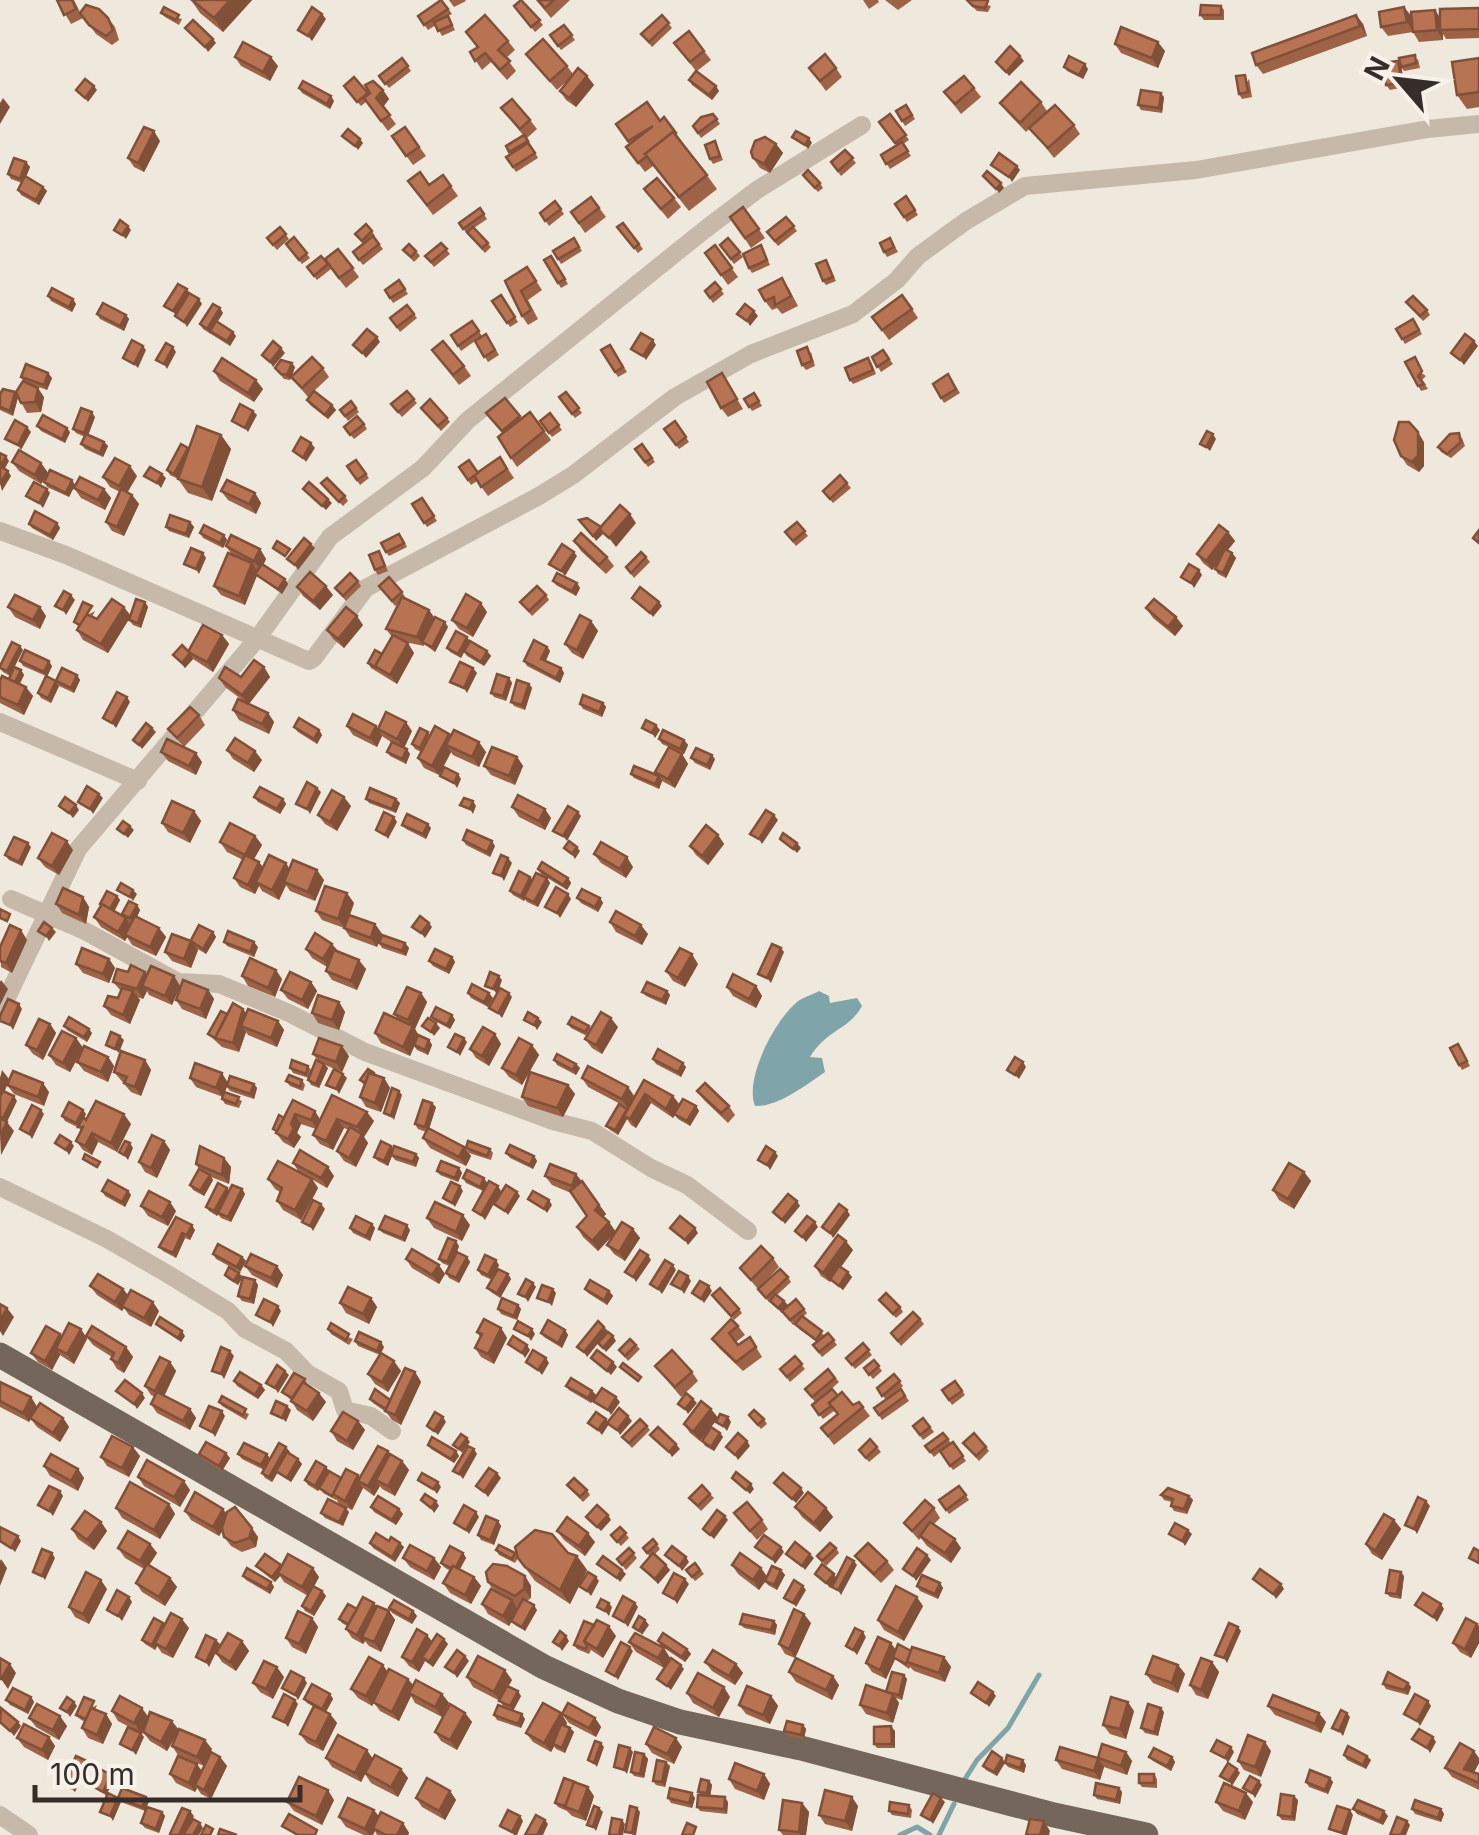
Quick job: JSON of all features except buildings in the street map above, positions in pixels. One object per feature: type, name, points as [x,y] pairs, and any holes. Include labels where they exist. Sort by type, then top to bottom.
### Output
[{"type":"main road","points":[[0,1355],[544,1668],[618,1701],[680,1722],[802,1748],[1054,1815],[1146,1835]]},
{"type":"street","points":[[0,531],[304,660],[314,658],[366,588],[539,496],[675,397],[750,354],[853,314],[897,280],[918,256],[966,221],[1026,186],[1196,170],[1428,129],[1479,124]]},
{"type":"street","points":[[0,1012],[78,848],[257,639],[330,537],[423,468],[468,420],[599,312],[744,200],[813,153],[862,126]]},
{"type":"street","points":[[0,722],[138,781]]},
{"type":"street","points":[[11,899],[85,931],[178,982],[219,984],[289,1013],[366,1052],[602,1136],[710,1200],[748,1231]]},
{"type":"street","points":[[0,1187],[107,1239],[228,1311],[249,1332],[286,1351],[303,1370],[339,1391],[345,1410],[371,1416],[392,1432]]},
{"type":"street","points":[[0,1816],[30,1835]]},
{"type":"water","points":[[819,991],[829,996],[830,1003],[857,998],[862,1006],[810,1057],[822,1058],[825,1072],[782,1099],[755,1106],[754,1081],[771,1036],[797,1002]]},
{"type":"waterway","points":[[965,1779],[977,1760],[1008,1728],[1039,1675]]},
{"type":"waterway","points":[[939,1835],[954,1804]]},
{"type":"waterway","points":[[900,1835],[917,1827],[930,1835]]}]
